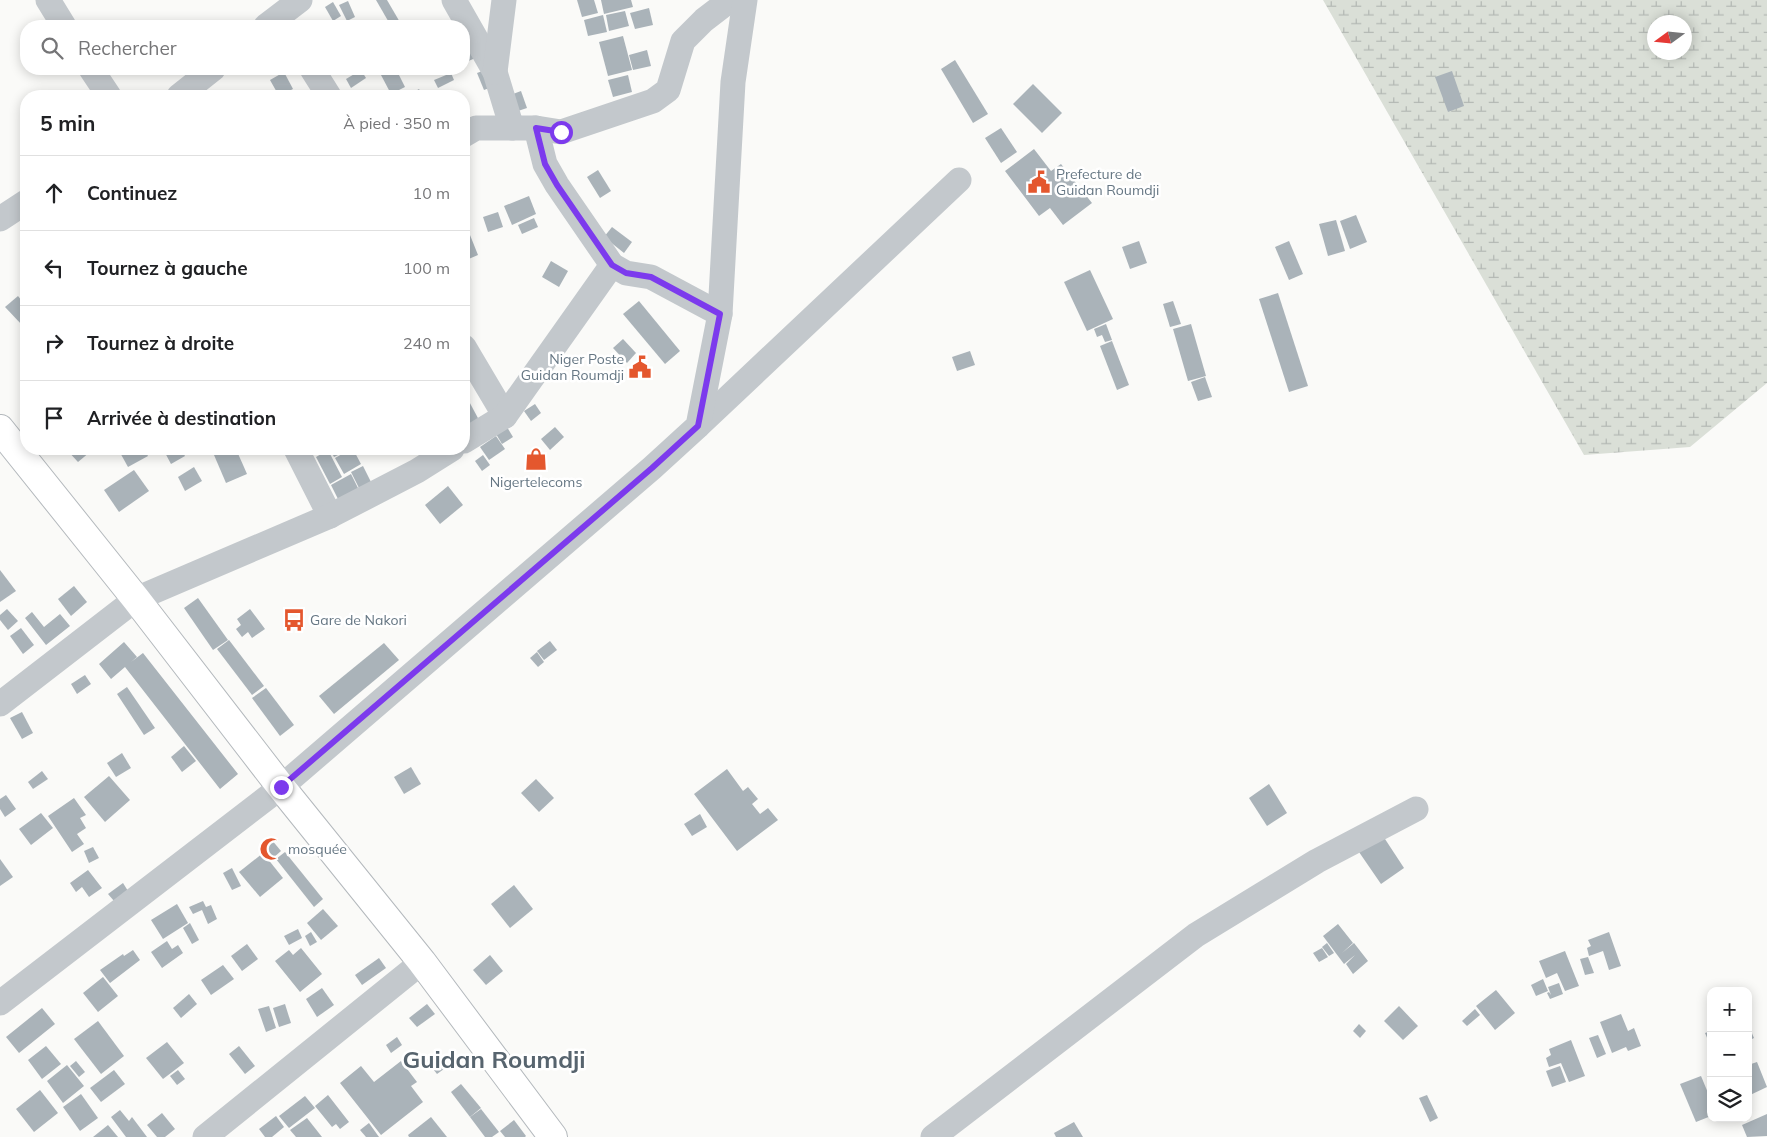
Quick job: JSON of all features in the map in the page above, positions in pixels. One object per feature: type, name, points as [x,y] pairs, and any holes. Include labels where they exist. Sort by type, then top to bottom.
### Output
[{"type":"highway","points":[[0,429],[20,448]]},
{"type":"highway","points":[[26,455],[281,787],[422,962],[553,1137]]},
{"type":"street","points":[[48,0],[60,20]]},
{"type":"street","points":[[275,17],[300,0]]},
{"type":"street","points":[[454,0],[465,20]]},
{"type":"street","points":[[495,72],[504,0]]},
{"type":"street","points":[[470,132],[476,128],[524,128],[561,132],[653,101],[668,90],[683,41],[704,20],[730,0]]},
{"type":"street","points":[[698,426],[720,314],[733,82],[745,0]]},
{"type":"street","points":[[470,28],[557,185],[612,265],[626,273],[651,277],[720,314]]},
{"type":"street","points":[[95,75],[105,90]]},
{"type":"street","points":[[187,90],[205,75]]},
{"type":"street","points":[[316,75],[325,90]]},
{"type":"street","points":[[0,1004],[281,787],[637,481],[959,180]]},
{"type":"street","points":[[0,219],[20,206]]},
{"type":"street","points":[[470,437],[505,416],[612,265]]},
{"type":"street","points":[[470,357],[505,416]]},
{"type":"street","points":[[299,455],[330,516]]},
{"type":"street","points":[[0,704],[136,599],[330,516],[416,471],[442,455]]},
{"type":"street","points":[[933,1137],[1196,935],[1317,861],[1416,809]]},
{"type":"street","points":[[205,1137],[422,962]]},
{"type":"green space","points":[[1323,0],[1767,0],[1767,383],[1690,447],[1584,455]]},
{"type":"building","points":[[376,0],[387,0],[399,20],[388,20]]},
{"type":"building","points":[[577,0],[594,0],[598,13],[582,17]]},
{"type":"building","points":[[601,0],[631,0],[633,7],[604,14]]},
{"type":"building","points":[[348,1],[355,17],[346,20],[339,5]]},
{"type":"building","points":[[333,2],[341,16],[332,20],[325,7]]},
{"type":"building","points":[[649,8],[653,25],[635,29],[630,13]]},
{"type":"building","points":[[625,11],[629,26],[609,31],[606,15]]},
{"type":"building","points":[[603,15],[607,32],[588,36],[584,20]]},
{"type":"building","points":[[623,36],[632,70],[608,76],[599,42]]},
{"type":"building","points":[[472,40],[478,57],[470,60],[470,41]]},
{"type":"building","points":[[647,50],[651,66],[633,70],[629,55]]},
{"type":"building","points":[[955,60],[988,114],[973,123],[941,69]]},
{"type":"building","points":[[485,70],[492,87],[484,90],[477,73]]},
{"type":"building","points":[[1452,71],[1464,106],[1448,112],[1435,77]]},
{"type":"building","points":[[279,75],[286,75],[293,89],[276,90],[270,80]]},
{"type":"building","points":[[353,75],[364,75],[366,78],[351,88],[346,79]]},
{"type":"building","points":[[381,75],[399,75],[405,87],[399,90],[389,90]]},
{"type":"building","points":[[446,75],[452,75],[454,80],[438,88],[434,80]]},
{"type":"building","points":[[628,75],[632,92],[613,97],[608,80]]},
{"type":"building","points":[[1033,84],[1062,113],[1042,133],[1013,104]]},
{"type":"building","points":[[521,91],[527,108],[518,111],[513,94]]},
{"type":"building","points":[[1001,128],[1017,152],[1001,163],[985,138]]},
{"type":"building","points":[[1034,149],[1051,171],[1061,164],[1092,203],[1063,225],[1050,208],[1039,216],[1005,171]]},
{"type":"building","points":[[598,170],[611,191],[600,198],[587,177]]},
{"type":"building","points":[[529,196],[536,214],[512,225],[504,206]]},
{"type":"building","points":[[498,212],[503,227],[488,232],[483,217]]},
{"type":"building","points":[[1356,215],[1367,242],[1350,249],[1340,221]]},
{"type":"building","points":[[534,218],[538,227],[522,234],[518,225]]},
{"type":"building","points":[[1336,220],[1345,251],[1328,256],[1319,224]]},
{"type":"building","points":[[612,227],[632,242],[624,253],[604,237]]},
{"type":"building","points":[[470,235],[478,255],[470,258]]},
{"type":"building","points":[[1139,241],[1147,263],[1130,269],[1122,247]]},
{"type":"building","points":[[1289,241],[1303,274],[1289,280],[1275,247]]},
{"type":"building","points":[[551,261],[568,271],[559,287],[542,277]]},
{"type":"building","points":[[1090,270],[1113,319],[1087,331],[1064,282]]},
{"type":"building","points":[[1278,293],[1308,386],[1289,392],[1259,299]]},
{"type":"building","points":[[18,296],[20,298],[20,323],[5,307]]},
{"type":"building","points":[[639,301],[680,351],[665,364],[623,314]]},
{"type":"building","points":[[1173,301],[1181,324],[1170,327],[1163,304]]},
{"type":"building","points":[[1106,324],[1112,340],[1105,342],[1102,335],[1097,337],[1094,329]]},
{"type":"building","points":[[1191,324],[1206,376],[1188,381],[1173,329]]},
{"type":"building","points":[[623,339],[636,353],[627,363],[613,348]]},
{"type":"building","points":[[1112,341],[1129,385],[1117,390],[1100,346]]},
{"type":"building","points":[[970,351],[975,365],[957,371],[952,357]]},
{"type":"building","points":[[1205,377],[1212,397],[1198,401],[1191,382]]},
{"type":"building","points":[[470,403],[479,420],[470,425]]},
{"type":"building","points":[[535,404],[541,413],[531,421],[524,411]]},
{"type":"building","points":[[507,427],[513,437],[502,444],[496,434]]},
{"type":"building","points":[[555,427],[564,437],[550,450],[541,439]]},
{"type":"building","points":[[496,436],[505,449],[489,460],[480,447]]},
{"type":"building","points":[[72,455],[86,455],[78,462]]},
{"type":"building","points":[[121,455],[147,455],[148,456],[128,467]]},
{"type":"building","points":[[166,455],[184,455],[185,456],[171,464]]},
{"type":"building","points":[[214,455],[239,455],[247,474],[226,483]]},
{"type":"building","points":[[319,455],[331,455],[342,477],[330,484],[316,457]]},
{"type":"building","points":[[340,455],[356,455],[361,464],[344,474],[335,458]]},
{"type":"building","points":[[483,455],[490,465],[482,471],[475,461]]},
{"type":"building","points":[[363,466],[371,482],[359,488],[351,472]]},
{"type":"building","points":[[194,467],[202,481],[185,491],[178,477]]},
{"type":"building","points":[[134,470],[149,491],[119,512],[104,490]]},
{"type":"building","points":[[351,474],[359,490],[339,501],[331,485]]},
{"type":"building","points":[[448,486],[463,505],[440,524],[425,505]]},
{"type":"building","points":[[0,570],[16,591],[0,602]]},
{"type":"building","points":[[74,586],[87,602],[71,616],[58,599]]},
{"type":"building","points":[[198,598],[228,640],[213,650],[184,608]]},
{"type":"building","points":[[7,609],[18,621],[8,630],[0,620],[0,615]]},
{"type":"building","points":[[250,609],[265,629],[252,638],[248,632],[242,637],[236,629],[241,625],[237,619]]},
{"type":"building","points":[[32,612],[44,627],[60,614],[70,626],[46,645],[25,618]]},
{"type":"building","points":[[21,628],[34,645],[23,654],[10,636]]},
{"type":"building","points":[[229,640],[264,686],[252,695],[217,649]]},
{"type":"building","points":[[550,641],[557,650],[544,660],[537,651]]},
{"type":"building","points":[[124,642],[137,657],[131,662],[143,653],[238,774],[220,789],[125,667],[111,679],[99,664]]},
{"type":"building","points":[[384,643],[399,660],[334,714],[319,696]]},
{"type":"building","points":[[537,652],[544,662],[538,667],[530,658]]},
{"type":"building","points":[[85,675],[91,684],[77,694],[71,684]]},
{"type":"building","points":[[127,687],[155,728],[144,735],[117,694]]},
{"type":"building","points":[[266,688],[294,725],[280,736],[252,698]]},
{"type":"building","points":[[22,712],[33,733],[22,739],[10,718]]},
{"type":"building","points":[[184,746],[196,761],[182,772],[171,757]]},
{"type":"building","points":[[122,753],[131,768],[116,777],[107,763]]},
{"type":"building","points":[[411,767],[421,784],[404,794],[394,777]]},
{"type":"building","points":[[727,769],[743,791],[748,787],[758,799],[752,804],[760,814],[768,808],[778,820],[737,851],[694,794]]},
{"type":"building","points":[[42,771],[48,779],[33,789],[28,782]]},
{"type":"building","points":[[109,776],[130,800],[105,822],[84,797]]},
{"type":"building","points":[[536,779],[554,798],[539,812],[521,793]]},
{"type":"building","points":[[1269,784],[1287,813],[1267,826],[1249,798]]},
{"type":"building","points":[[6,795],[16,809],[5,817],[0,809],[0,799]]},
{"type":"building","points":[[74,798],[86,815],[80,818],[86,828],[77,834],[84,844],[72,852],[48,816]]},
{"type":"building","points":[[41,813],[53,828],[31,845],[19,829]]},
{"type":"building","points":[[700,814],[707,827],[692,836],[684,824]]},
{"type":"building","points":[[1383,836],[1404,868],[1381,884],[1359,852]]},
{"type":"building","name":"mosquée","points":[[271,839],[281,851],[272,859],[261,846]]},
{"type":"building","points":[[93,847],[99,858],[89,863],[84,851]]},
{"type":"building","points":[[285,852],[323,899],[314,907],[276,859]]},
{"type":"building","points":[[263,853],[283,878],[260,897],[239,872]]},
{"type":"building","points":[[0,859],[13,877],[0,886]]},
{"type":"building","points":[[232,868],[241,886],[232,890],[223,873]]},
{"type":"building","points":[[88,870],[102,888],[89,897],[82,887],[76,892],[70,883]]},
{"type":"building","points":[[123,883],[128,891],[114,901],[108,894]]},
{"type":"building","points":[[514,885],[533,909],[510,928],[491,904]]},
{"type":"building","points":[[203,901],[206,907],[211,905],[217,919],[208,924],[202,910],[193,914],[189,907]]},
{"type":"building","points":[[177,904],[188,923],[163,939],[151,920]]},
{"type":"building","points":[[323,909],[338,926],[321,940],[307,923]]},
{"type":"building","points":[[190,923],[199,940],[192,944],[183,928]]},
{"type":"building","points":[[1338,924],[1353,943],[1342,953],[1354,943],[1368,961],[1353,974],[1346,964],[1355,955],[1344,964],[1323,936]]},
{"type":"building","points":[[298,929],[302,938],[289,945],[284,936]]},
{"type":"building","points":[[311,932],[317,942],[310,946],[305,936]]},
{"type":"building","points":[[1609,932],[1621,966],[1609,970],[1603,951],[1589,956],[1587,948],[1591,946],[1588,940]]},
{"type":"building","points":[[167,941],[172,949],[178,945],[183,953],[162,968],[151,952]]},
{"type":"building","points":[[1327,943],[1334,953],[1329,956],[1322,947]]},
{"type":"building","points":[[247,944],[258,959],[242,971],[231,956]]},
{"type":"building","points":[[301,948],[322,974],[300,992],[275,961],[289,950],[293,955]]},
{"type":"building","points":[[1322,948],[1328,957],[1319,962],[1313,953]]},
{"type":"building","points":[[133,950],[140,960],[110,983],[100,970],[123,954],[124,956]]},
{"type":"building","points":[[1565,951],[1579,986],[1565,991],[1557,973],[1546,978],[1539,961]]},
{"type":"building","points":[[490,955],[503,971],[486,985],[473,970]]},
{"type":"building","points":[[1588,957],[1594,973],[1585,975],[1580,959]]},
{"type":"building","points":[[379,958],[386,968],[362,985],[355,975]]},
{"type":"building","points":[[223,965],[234,979],[211,995],[201,980]]},
{"type":"building","points":[[103,977],[118,996],[98,1012],[83,993]]},
{"type":"building","points":[[1543,979],[1548,991],[1536,996],[1531,985]]},
{"type":"building","points":[[1559,983],[1563,994],[1550,999],[1547,993],[1549,992],[1551,995],[1548,987]]},
{"type":"building","points":[[322,988],[334,1005],[317,1017],[306,999]]},
{"type":"building","points":[[1496,990],[1515,1013],[1495,1030],[1476,1006]]},
{"type":"building","points":[[189,994],[197,1004],[181,1018],[173,1008]]},
{"type":"building","points":[[285,1004],[291,1023],[279,1027],[273,1008]]},
{"type":"building","points":[[427,1004],[435,1014],[417,1027],[409,1018]]},
{"type":"building","points":[[269,1006],[276,1028],[266,1032],[258,1009]]},
{"type":"building","points":[[1399,1006],[1418,1026],[1403,1040],[1384,1021]]},
{"type":"building","points":[[42,1008],[55,1024],[19,1053],[6,1037]]},
{"type":"building","points":[[1475,1009],[1480,1015],[1467,1026],[1462,1021]]},
{"type":"building","points":[[1621,1014],[1628,1031],[1634,1028],[1641,1046],[1628,1051],[1626,1047],[1612,1053],[1600,1022]]},
{"type":"building","points":[[98,1021],[124,1056],[101,1074],[74,1039]]},
{"type":"building","points":[[1359,1024],[1366,1031],[1360,1038],[1353,1031]]},
{"type":"building","points":[[1598,1035],[1606,1054],[1597,1058],[1589,1038]]},
{"type":"building","points":[[397,1037],[402,1045],[391,1053],[386,1045]]},
{"type":"building","points":[[1571,1040],[1585,1076],[1569,1082],[1561,1063],[1549,1067],[1546,1058],[1551,1055],[1549,1049]]},
{"type":"building","points":[[167,1042],[184,1063],[163,1079],[146,1058]]},
{"type":"building","points":[[46,1046],[61,1064],[42,1079],[28,1060]]},
{"type":"building","points":[[239,1046],[255,1066],[245,1074],[229,1054]]},
{"type":"building","points":[[437,1052],[448,1066],[437,1074],[426,1060]]},
{"type":"building","points":[[76,1061],[85,1072],[79,1077],[70,1066]]},
{"type":"building","points":[[401,1061],[417,1082],[411,1086],[423,1102],[381,1135],[340,1083],[361,1066],[374,1082]]},
{"type":"building","points":[[1757,1062],[1767,1087],[1752,1094],[1752,1077],[1752,1064]]},
{"type":"building","points":[[67,1065],[84,1086],[63,1103],[47,1081]]},
{"type":"building","points":[[1560,1066],[1566,1082],[1552,1087],[1546,1071]]},
{"type":"building","points":[[114,1070],[125,1084],[101,1102],[90,1088]]},
{"type":"building","points":[[178,1070],[185,1079],[177,1085],[170,1076]]},
{"type":"building","points":[[1701,1076],[1707,1090],[1707,1118],[1696,1122],[1680,1084]]},
{"type":"building","points":[[461,1084],[481,1108],[470,1117],[451,1092]]},
{"type":"building","points":[[40,1090],[58,1113],[34,1132],[16,1109]]},
{"type":"building","points":[[81,1094],[98,1118],[80,1131],[63,1107]]},
{"type":"building","points":[[328,1095],[349,1122],[340,1129],[336,1124],[332,1127],[315,1106]]},
{"type":"building","points":[[1427,1095],[1438,1118],[1430,1122],[1419,1098]]},
{"type":"building","points":[[305,1096],[315,1108],[289,1128],[279,1116]]},
{"type":"building","points":[[481,1109],[499,1132],[492,1137],[485,1137],[470,1117]]},
{"type":"building","points":[[120,1110],[129,1121],[132,1117],[147,1137],[126,1137],[111,1117]]},
{"type":"building","points":[[162,1113],[175,1129],[165,1137],[157,1137],[147,1125]]},
{"type":"building","points":[[1767,1114],[1767,1136],[1747,1137],[1742,1125]]},
{"type":"building","points":[[276,1116],[284,1127],[272,1137],[265,1137],[259,1129]]},
{"type":"building","points":[[431,1117],[447,1137],[409,1137],[408,1135]]},
{"type":"building","points":[[307,1118],[322,1137],[296,1137],[290,1130]]},
{"type":"building","points":[[514,1120],[525,1137],[505,1137],[500,1131]]},
{"type":"building","points":[[1074,1122],[1083,1137],[1056,1137],[1054,1133]]},
{"type":"building","points":[[369,1123],[379,1137],[366,1137],[360,1130]]},
{"type":"building","points":[[108,1125],[118,1137],[93,1137]]},
{"type":"place","name":"Prefecture de Guidan Roumdji","points":[[1039,182]]},
{"type":"place","name":"Niger Poste Guidan Roumdji","points":[[640,367]]},
{"type":"place","name":"Nigertelecoms","points":[[536,459]]},
{"type":"place","name":"Gare de Nakori","points":[[294,620]]},
{"type":"place","name":"mosquée","points":[[271,849]]},
{"type":"district","name":"Guidan Roumdji","points":[[494,1059]]},
{"type":"route","points":[[281,787],[652,468],[698,426],[720,314],[651,277],[626,273],[612,265],[557,185],[545,164],[536,128],[561,132]]}]
